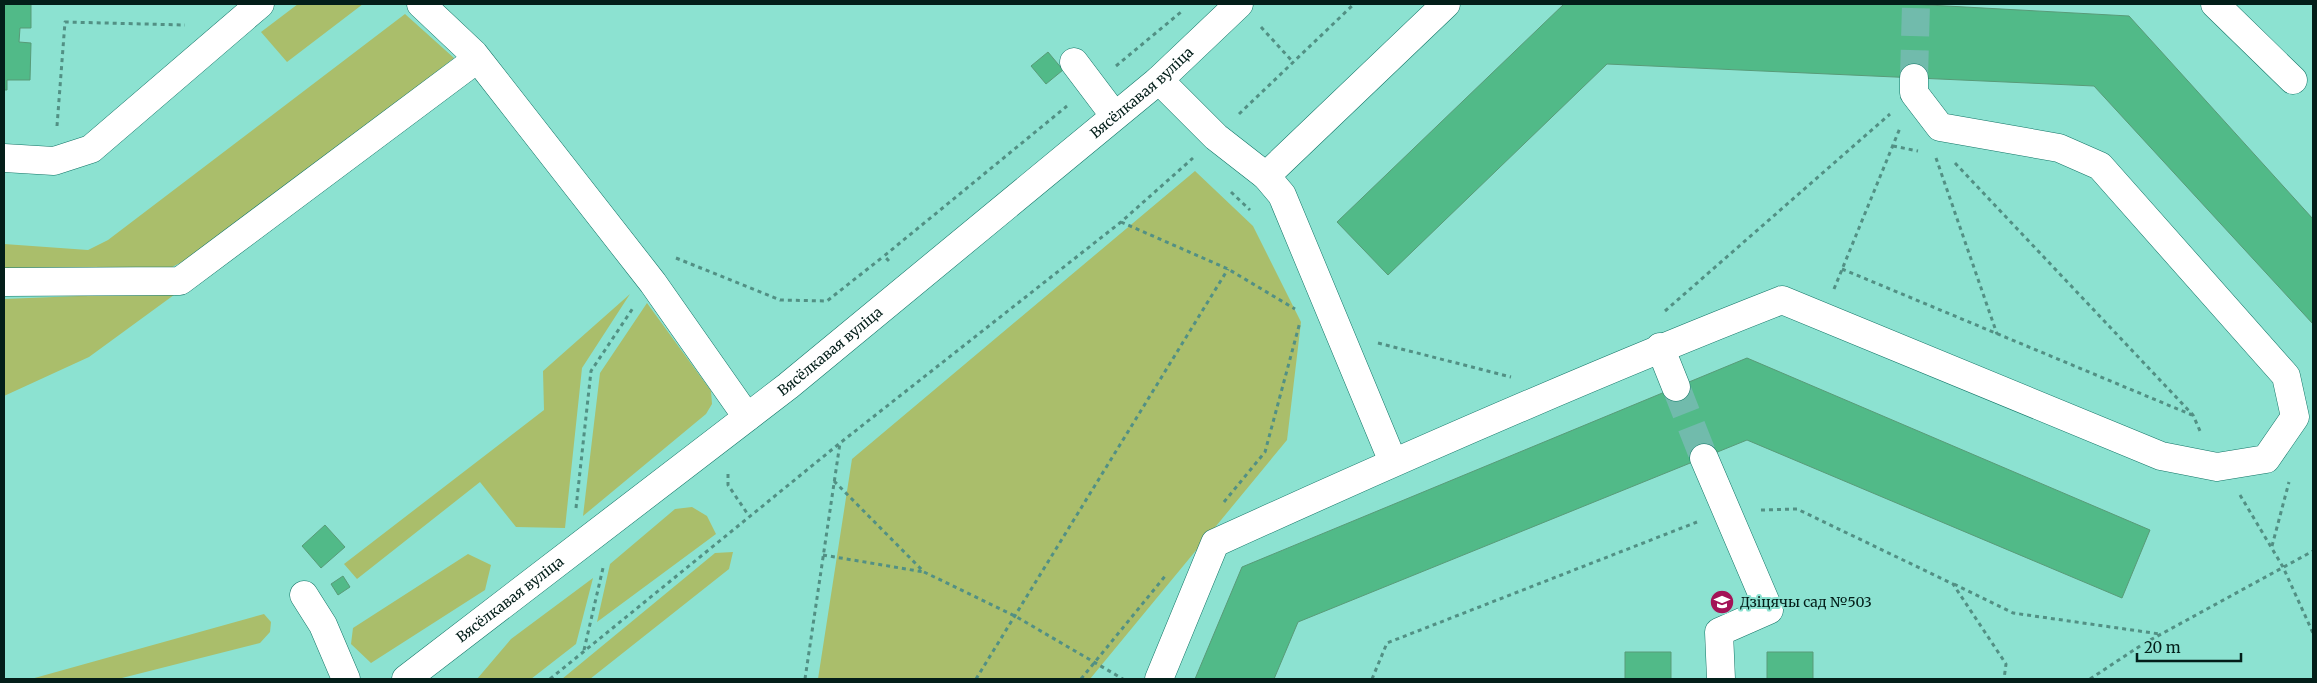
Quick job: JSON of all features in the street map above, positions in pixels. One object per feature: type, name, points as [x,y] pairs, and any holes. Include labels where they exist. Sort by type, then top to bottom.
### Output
[{"type":"street","points":[[421,4],[477,59],[653,283],[747,417]]},
{"type":"street","name":"Вясёлкавая вуліца","points":[[406,679],[585,539],[795,379],[1114,115],[1159,80],[1239,4]]},
{"type":"street","points":[[1266,176],[1446,4]]},
{"type":"street","points":[[2215,4],[2293,80]]},
{"type":"street","points":[[4,158],[54,161],[91,149],[256,5]]},
{"type":"street","points":[[4,282],[180,281],[477,59]]},
{"type":"street","points":[[1074,62],[1114,115]]},
{"type":"street","points":[[1159,80],[1216,137],[1266,176],[1282,195],[1393,462]]},
{"type":"street","points":[[1159,679],[1215,543],[1393,462],[1660,348],[1782,300],[2161,456],[2217,467],[2266,459],[2295,417],[2286,376],[2100,166],[2059,148],[1940,127],[1914,86]]},
{"type":"street","points":[[1660,348],[1676,387]]},
{"type":"street","points":[[1704,458],[1769,610],[1719,632],[1721,679]]},
{"type":"street","points":[[304,595],[323,625],[346,679]]},
{"type":"path","points":[[1216,137],[1292,61],[1354,4]]},
{"type":"path","points":[[54,161],[65,22],[233,26]]},
{"type":"path","points":[[1260,25],[1292,61]]},
{"type":"path","points":[[1823,317],[1892,146],[1914,86]]},
{"type":"path","points":[[1664,312],[1914,86]]},
{"type":"path","points":[[1892,146],[1926,152]]},
{"type":"path","points":[[1941,154],[1935,154],[1997,334]]},
{"type":"path","points":[[550,679],[840,442],[1121,222],[1194,157],[1201,164]]},
{"type":"path","points":[[1955,162],[2194,416],[2217,467],[2246,503],[2272,546],[2313,633]]},
{"type":"path","points":[[1228,189],[1254,214]]},
{"type":"path","points":[[1121,222],[1228,268],[1302,314]]},
{"type":"path","points":[[584,651],[604,564],[574,528],[591,371],[642,294],[676,258],[780,300],[827,301],[884,256]]},
{"type":"path","points":[[976,679],[1228,268]]},
{"type":"path","points":[[1842,269],[2194,416]]},
{"type":"path","points":[[1222,504],[1265,452],[1302,314],[1298,305]]},
{"type":"path","points":[[1339,334],[1517,379]]},
{"type":"path","points":[[805,679],[840,442]]},
{"type":"path","points":[[2272,546],[2291,474]]},
{"type":"path","points":[[834,481],[924,572]]},
{"type":"path","points":[[1372,679],[1387,643],[1727,510],[1797,509],[2013,612],[2160,634]]},
{"type":"path","points":[[2090,679],[2160,634],[2313,551]]},
{"type":"path","points":[[823,556],[924,572],[1015,616],[1123,679]]},
{"type":"path","points":[[1081,679],[1168,572]]},
{"type":"path","points":[[1953,584],[2006,664],[2004,679]]},
{"type":"green space","points":[[298,4],[363,4],[287,62],[261,32]]},
{"type":"green space","points":[[405,14],[454,58],[218,243],[157,275],[4,270],[4,244],[88,250],[108,240]]},
{"type":"green space","points":[[1195,171],[1253,226],[1301,322],[1287,440],[1090,679],[818,679],[852,459]]},
{"type":"green space","points":[[178,292],[89,357],[4,396],[4,299]]},
{"type":"green space","points":[[630,294],[582,368],[565,528],[516,527],[480,482],[357,579],[344,564],[544,410],[543,371]]},
{"type":"green space","points":[[647,303],[711,391],[712,404],[706,414],[583,516],[600,373]]},
{"type":"green space","points":[[692,507],[707,516],[716,534],[597,622],[610,564],[675,509]]},
{"type":"green space","points":[[733,552],[729,569],[590,679],[562,679],[715,553]]},
{"type":"green space","points":[[468,554],[491,565],[485,590],[371,663],[351,644],[353,628]]},
{"type":"green space","points":[[593,578],[576,644],[531,679],[477,679],[511,639]]},
{"type":"green space","points":[[264,614],[271,622],[270,632],[260,643],[118,679],[31,679]]},
{"type":"building","points":[[4,4],[31,4],[31,28],[20,28],[19,42],[31,43],[30,80],[7,80],[7,90],[4,90]]},
{"type":"building","points":[[1564,4],[1910,4],[2129,16],[2313,219],[2313,324],[2094,86],[1607,64],[1388,275],[1337,222]]},
{"type":"building","points":[[1048,52],[1063,70],[1046,84],[1031,66]]},
{"type":"building","points":[[1747,358],[2150,530],[2122,598],[1747,440],[1298,622],[1274,679],[1195,679],[1242,567]]},
{"type":"building","points":[[325,525],[345,547],[321,568],[302,546]]},
{"type":"building","points":[[343,576],[350,587],[338,595],[331,584]]},
{"type":"building","points":[[1625,652],[1671,652],[1671,679],[1625,679]]},
{"type":"building","points":[[1767,652],[1813,652],[1813,679],[1767,679]]},
{"type":"tunnel","points":[[1914,78],[1916,4]]},
{"type":"tunnel","points":[[1676,387],[1704,458]]},
{"type":"place","name":"Дзіцячы сад №503","points":[[1722,602]]}]
